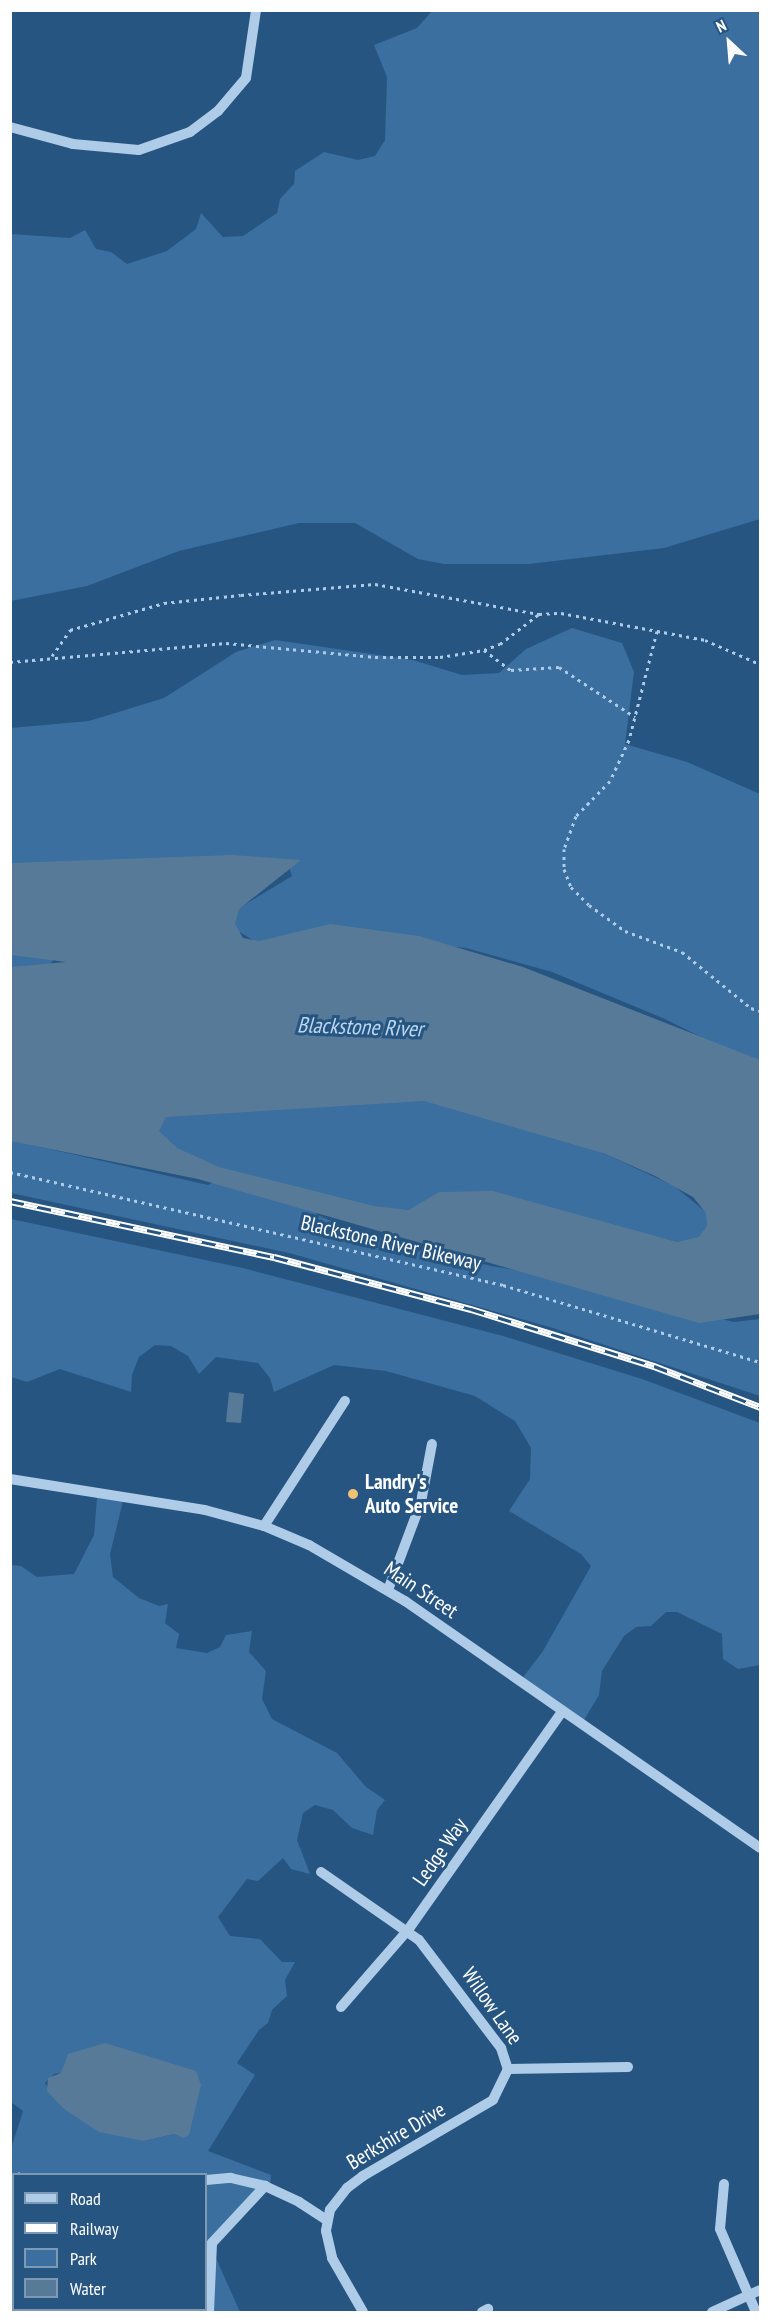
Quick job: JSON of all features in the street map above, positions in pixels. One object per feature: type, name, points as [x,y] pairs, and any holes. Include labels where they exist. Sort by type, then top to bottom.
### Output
[{"type":"street","points":[[10,127],[73,144],[139,150],[190,132],[218,111],[246,78],[256,10]]},
{"type":"street","points":[[264,1526],[345,1401]]},
{"type":"street","points":[[388,1590],[421,1502],[432,1444]]},
{"type":"street","name":"Main Street","points":[[10,1479],[194,1508],[264,1526],[309,1545],[388,1590],[561,1713],[760,1848]]},
{"type":"street","name":"Ledge Way","points":[[341,2007],[408,1930],[561,1713]]},
{"type":"street","points":[[321,1872],[408,1930]]},
{"type":"street","name":"Willow Lane","points":[[408,1930],[470,2003],[501,2048],[508,2069],[628,2067]]},
{"type":"street","name":"Berkshire Drive","points":[[327,2220],[336,2202],[363,2176],[493,2100],[508,2069]]},
{"type":"street","points":[[207,2180],[231,2178],[265,2186],[299,2202],[327,2220],[332,2258],[363,2313]]},
{"type":"street","points":[[724,2184],[720,2229],[755,2292],[756,2313]]},
{"type":"street","points":[[209,2313],[212,2243],[265,2186]]},
{"type":"street","points":[[712,2313],[755,2292]]},
{"type":"path","points":[[52,656],[70,630],[164,603],[375,584],[539,614],[561,614],[705,640],[760,664]]},
{"type":"path","points":[[10,662],[52,656],[226,643],[375,657],[440,657],[484,650],[500,644],[539,614]]},
{"type":"path","points":[[657,631],[635,717],[610,782],[576,816],[564,849],[564,869],[571,887],[589,905],[625,931],[682,952],[751,1008],[760,1011]]},
{"type":"path","points":[[484,650],[512,670],[559,668],[635,717]]},
{"type":"path","name":"Blackstone River Bikeway","points":[[10,1172],[503,1285],[760,1362]]},
{"type":"green space","points":[[432,11],[760,11],[760,519],[664,548],[529,564],[444,564],[418,559],[355,523],[299,523],[179,551],[87,586],[11,601],[11,234],[70,238],[85,230],[96,249],[111,252],[127,264],[167,251],[196,229],[201,213],[223,237],[243,236],[277,213],[280,199],[294,184],[295,171],[324,152],[358,160],[375,156],[385,140],[387,77],[374,45],[417,28]]},
{"type":"green space","points":[[572,628],[622,643],[634,672],[625,744],[687,762],[760,794],[760,1082],[705,1039],[665,1019],[552,972],[466,948],[398,941],[257,943],[232,927],[236,910],[292,876],[289,867],[11,881],[11,728],[89,721],[164,698],[236,652],[275,640],[413,660],[462,675],[499,673],[526,649]]},
{"type":"green space","points":[[10,942],[49,956],[53,961],[48,966],[11,970]]},
{"type":"green space","points":[[417,1095],[575,1140],[674,1186],[717,1221],[714,1237],[677,1242],[589,1223],[517,1198],[409,1210],[307,1201],[318,1215],[355,1232],[491,1266],[537,1273],[734,1322],[760,1319],[760,1396],[553,1328],[289,1253],[11,1193],[10,1140],[208,1185],[221,1178],[127,1123],[156,1107]]},
{"type":"green space","points":[[11,1219],[243,1268],[503,1336],[642,1379],[760,1423],[760,1665],[738,1669],[723,1659],[722,1634],[677,1612],[666,1612],[651,1626],[636,1627],[624,1636],[602,1671],[599,1695],[581,1725],[518,1684],[543,1651],[591,1566],[581,1554],[509,1511],[530,1479],[531,1448],[515,1421],[475,1396],[386,1371],[334,1365],[274,1392],[270,1378],[258,1363],[216,1357],[199,1374],[188,1356],[171,1346],[155,1345],[139,1357],[132,1375],[131,1392],[60,1369],[27,1382],[11,1377]]},
{"type":"green space","points":[[97,1497],[123,1501],[110,1554],[113,1577],[139,1598],[159,1606],[168,1604],[165,1623],[179,1634],[176,1648],[207,1653],[220,1647],[226,1635],[252,1631],[249,1652],[266,1671],[262,1699],[272,1719],[337,1753],[366,1787],[385,1800],[377,1810],[373,1835],[352,1828],[333,1810],[315,1805],[303,1813],[297,1840],[310,1874],[291,1869],[283,1858],[258,1881],[247,1879],[218,1917],[230,1936],[260,1939],[282,1962],[295,1962],[285,1980],[287,1996],[272,2010],[268,2023],[259,2030],[237,2063],[255,2075],[208,2151],[271,2175],[270,2188],[215,2245],[215,2256],[240,2312],[11,2312],[11,2149],[23,2111],[11,2102],[11,1565],[21,1566],[37,1577],[74,1574],[94,1535]],"holes":[[[61,2073],[183,2138],[174,2134],[144,2141],[64,2109],[45,2083],[54,2074]]]},
{"type":"water","name":"Blackstone River","points":[[233,855],[301,860],[239,909],[235,924],[243,938],[259,941],[330,924],[419,936],[523,967],[760,1060],[760,1314],[699,1323],[198,1179],[11,1141],[11,967],[66,962],[11,955],[11,863]],"holes":[[[424,1101],[603,1153],[655,1176],[693,1197],[706,1213],[707,1226],[699,1237],[677,1242],[493,1191],[439,1192],[409,1210],[374,1206],[219,1167],[177,1148],[159,1131],[166,1117]]]},
{"type":"water","points":[[229,1392],[244,1394],[241,1423],[226,1422]]},
{"type":"water","points":[[105,2043],[196,2071],[201,2085],[189,2135],[183,2138],[174,2134],[144,2141],[99,2132],[64,2109],[47,2091],[48,2078],[61,2073],[68,2054]]},
{"type":"railway","points":[[10,1201],[274,1257],[471,1309],[654,1366],[760,1407]]},
{"type":"place","name":"Landry's Auto Service","points":[[353,1494]]}]
